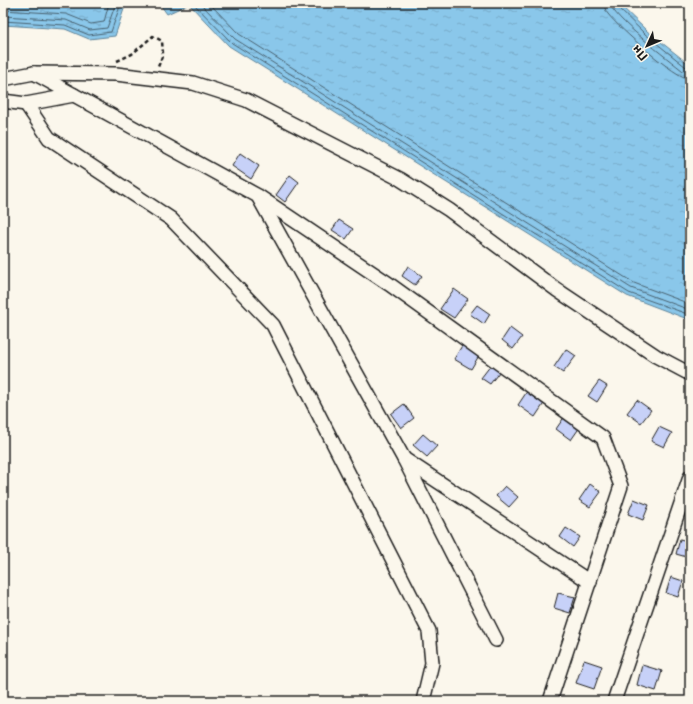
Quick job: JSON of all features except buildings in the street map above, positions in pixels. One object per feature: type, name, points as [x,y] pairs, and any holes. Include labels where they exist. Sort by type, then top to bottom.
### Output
[{"type":"street","points":[[34,73],[258,196],[389,284],[603,438],[621,486],[550,701]]},
{"type":"street","points":[[3,79],[34,73],[116,74],[193,83],[246,100],[400,179],[449,210],[563,294],[656,356],[690,374]]},
{"type":"street","points":[[3,100],[26,104],[74,95]]},
{"type":"street","points":[[26,104],[49,138],[171,219],[274,325],[428,630],[432,663],[422,701]]},
{"type":"street","points":[[258,196],[404,459],[496,640]]},
{"type":"street","points":[[404,459],[590,582]]},
{"type":"street","points":[[614,701],[690,477]]},
{"type":"path","points":[[112,64],[132,54],[153,36],[162,41],[162,54],[153,78]]},
{"type":"water","points":[[3,3],[126,3],[115,36],[89,39],[65,29],[3,25]]},
{"type":"water","points":[[159,3],[618,3],[647,31],[690,65],[690,320],[627,296],[229,46],[189,4],[167,14]]}]
